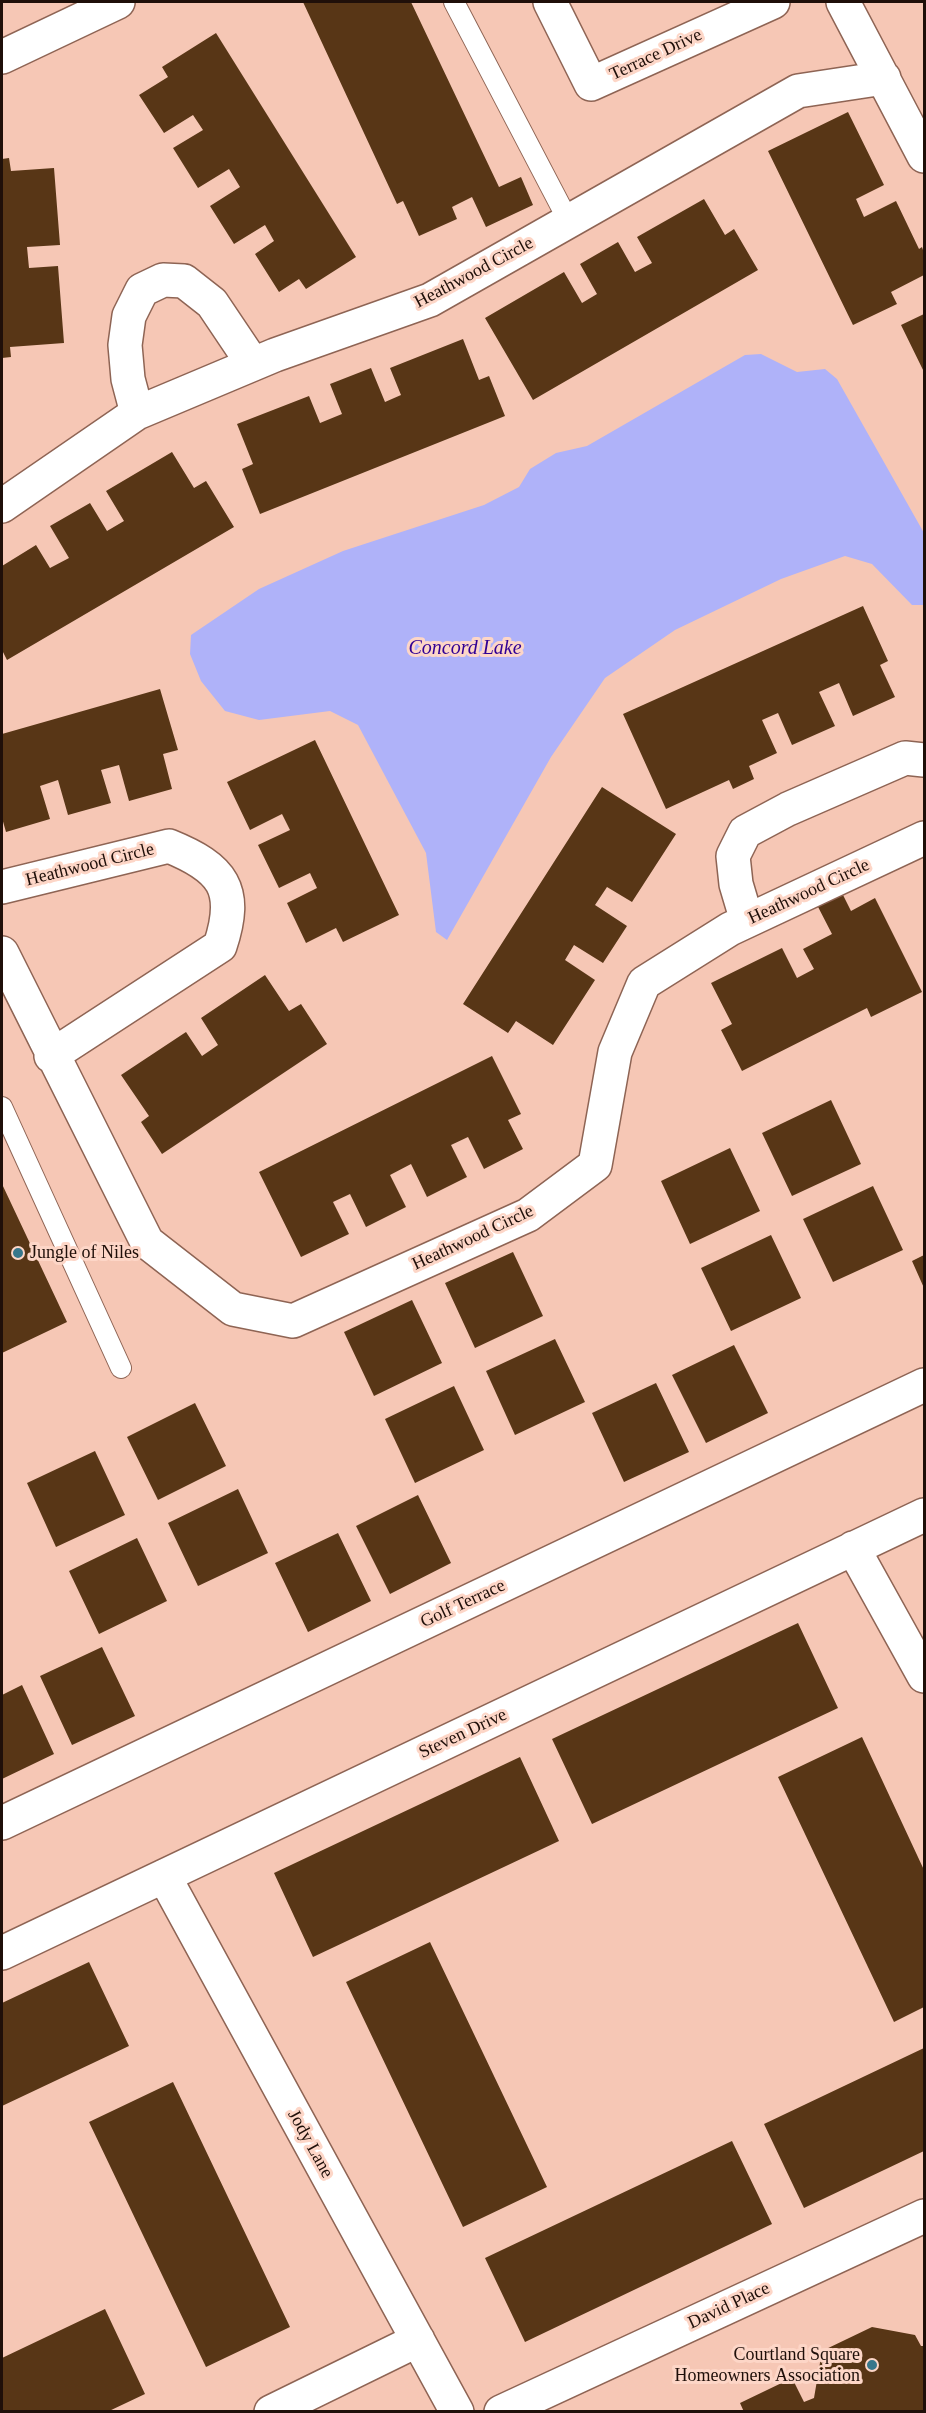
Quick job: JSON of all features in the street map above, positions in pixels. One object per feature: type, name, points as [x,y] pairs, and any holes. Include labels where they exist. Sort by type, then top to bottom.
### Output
[{"type":"street","points":[[2,57],[118,2]]},
{"type":"street","name":"Terrace Drive","points":[[550,2],[591,84],[773,2]]},
{"type":"street","points":[[843,2],[924,156]]},
{"type":"street","name":"Heathwood Circle","points":[[2,506],[137,413],[253,364],[430,300],[798,91],[884,78]]},
{"type":"street","points":[[137,413],[128,378],[125,345],[129,316],[142,290],[163,280],[184,280],[212,303],[253,364]]},
{"type":"street","points":[[747,921],[735,884],[733,856],[745,832],[788,809],[905,758],[924,760]]},
{"type":"street","name":"Heathwood Circle","points":[[2,953],[51,1056],[147,1242],[233,1309],[293,1321],[528,1215],[595,1166],[615,1052],[644,983],[730,929],[924,838]]},
{"type":"street","name":"Heathwood Circle","points":[[2,887],[169,846],[193,856],[214,873],[227,890],[228,921],[220,946],[51,1056]]},
{"type":"street","name":"Golf Terrace","points":[[2,1823],[924,1385]]},
{"type":"street","name":"Steven Drive","points":[[2,1953],[924,1515]]},
{"type":"street","points":[[853,1548],[924,1676]]},
{"type":"street","name":"Jody Lane","points":[[164,1876],[457,2412]]},
{"type":"street","name":"David Place","points":[[501,2412],[924,2216]]},
{"type":"street","points":[[271,2412],[418,2340]]},
{"type":"lane","points":[[454,2],[568,222]]},
{"type":"lane","points":[[2,1107],[121,1368]]},
{"type":"water","name":"Concord Lake","points":[[761,354],[797,372],[825,369],[837,379],[924,533],[924,605],[912,605],[872,564],[845,556],[781,579],[675,630],[605,678],[551,757],[447,940],[436,932],[426,853],[358,725],[330,711],[259,720],[225,711],[201,681],[190,654],[191,635],[259,589],[343,551],[484,505],[519,487],[530,469],[556,453],[587,446],[745,355]]},
{"type":"building","points":[[303,2],[411,2],[499,187],[521,177],[533,205],[486,227],[472,197],[452,207],[457,219],[419,236],[403,201],[397,204]]},
{"type":"building","points":[[216,33],[356,257],[306,289],[299,279],[279,292],[255,254],[274,241],[265,225],[234,244],[210,206],[240,187],[229,169],[198,188],[173,148],[203,130],[193,115],[164,133],[139,95],[168,77],[162,67]]},
{"type":"building","points":[[848,112],[884,185],[856,199],[864,217],[896,201],[919,249],[922,247],[924,253],[924,275],[891,292],[897,304],[853,325],[768,151]]},
{"type":"building","points":[[9,158],[11,171],[54,168],[60,245],[27,247],[29,268],[58,266],[64,343],[10,347],[11,357],[2,358],[2,159]]},
{"type":"building","points":[[704,199],[725,235],[734,229],[758,270],[533,400],[485,318],[564,272],[582,303],[597,294],[580,264],[618,242],[635,272],[652,263],[637,237]]},
{"type":"building","points":[[924,314],[924,372],[901,325]]},
{"type":"building","points":[[463,339],[479,380],[489,376],[505,416],[260,514],[242,469],[253,464],[237,424],[309,396],[320,423],[342,414],[330,384],[371,368],[385,402],[401,395],[390,368]]},
{"type":"building","points":[[172,452],[194,488],[206,481],[234,527],[7,660],[2,650],[2,566],[36,545],[50,568],[69,558],[50,526],[90,503],[107,531],[124,521],[106,491]]},
{"type":"building","points":[[863,606],[888,661],[880,665],[895,697],[853,716],[839,683],[819,692],[835,726],[792,745],[778,713],[762,720],[777,753],[749,766],[754,779],[733,789],[729,780],[666,809],[623,714]]},
{"type":"building","points":[[160,689],[178,750],[163,754],[172,789],[129,801],[119,765],[101,770],[111,803],[68,815],[58,780],[40,786],[50,819],[6,832],[2,818],[2,734]]},
{"type":"building","points":[[315,740],[399,915],[343,942],[336,928],[306,943],[287,903],[317,888],[310,873],[279,888],[258,845],[290,830],[282,814],[250,830],[227,782]]},
{"type":"building","points":[[602,787],[676,834],[632,902],[607,887],[595,905],[627,926],[603,963],[574,945],[565,960],[595,980],[553,1045],[516,1021],[508,1033],[463,1004]]},
{"type":"building","points":[[840,889],[851,911],[875,898],[922,992],[871,1017],[867,1008],[742,1071],[721,1030],[732,1024],[711,983],[782,948],[797,978],[814,969],[803,949],[832,934],[815,901]]},
{"type":"building","points":[[265,975],[289,1011],[301,1004],[327,1044],[162,1154],[141,1122],[149,1116],[121,1075],[186,1032],[202,1056],[218,1045],[201,1018]]},
{"type":"building","points":[[492,1056],[521,1114],[508,1120],[523,1149],[484,1169],[468,1137],[451,1145],[467,1177],[427,1197],[411,1164],[390,1175],[406,1207],[366,1227],[350,1194],[333,1202],[349,1234],[301,1257],[259,1172]]},
{"type":"building","points":[[831,1100],[861,1164],[792,1196],[762,1133]]},
{"type":"building","points":[[730,1148],[760,1211],[690,1244],[661,1181]]},
{"type":"building","name":"Jungle of Niles","points":[[2,1184],[67,1322],[2,1353]]},
{"type":"building","points":[[873,1186],[903,1250],[833,1282],[803,1219]]},
{"type":"building","points":[[771,1235],[801,1298],[731,1331],[701,1268]]},
{"type":"building","points":[[513,1252],[543,1316],[475,1348],[445,1283]]},
{"type":"building","points":[[924,1255],[924,1288],[912,1261]]},
{"type":"building","points":[[412,1300],[442,1363],[374,1396],[344,1332]]},
{"type":"building","points":[[555,1339],[585,1402],[515,1435],[486,1371]]},
{"type":"building","points":[[734,1345],[768,1413],[706,1443],[672,1375]]},
{"type":"building","points":[[656,1383],[689,1452],[624,1482],[592,1413]]},
{"type":"building","points":[[454,1386],[484,1450],[415,1483],[385,1419]]},
{"type":"building","points":[[195,1403],[226,1466],[158,1500],[127,1437]]},
{"type":"building","points":[[95,1451],[125,1515],[56,1547],[27,1483]]},
{"type":"building","points":[[238,1489],[268,1553],[198,1586],[168,1523]]},
{"type":"building","points":[[418,1495],[451,1563],[390,1594],[356,1526]]},
{"type":"building","points":[[338,1533],[371,1601],[308,1632],[275,1563]]},
{"type":"building","points":[[137,1538],[167,1601],[99,1634],[69,1571]]},
{"type":"building","points":[[798,1623],[838,1708],[592,1824],[552,1739]]},
{"type":"building","points":[[102,1647],[135,1716],[72,1745],[40,1676]]},
{"type":"building","points":[[22,1685],[54,1754],[2,1779],[2,1695]]},
{"type":"building","points":[[862,1737],[924,1870],[924,2007],[894,2022],[778,1777]]},
{"type":"building","points":[[520,1757],[559,1841],[313,1957],[274,1873]]},
{"type":"building","points":[[430,1942],[547,2187],[463,2227],[346,1982]]},
{"type":"building","points":[[89,1962],[129,2046],[2,2106],[2,2003]]},
{"type":"building","points":[[924,2048],[924,2151],[804,2208],[764,2124]]},
{"type":"building","points":[[173,2082],[290,2327],[206,2367],[89,2122]]},
{"type":"building","points":[[732,2141],[772,2224],[525,2342],[485,2258]]},
{"type":"building","points":[[105,2309],[145,2394],[107,2412],[2,2412],[2,2358]]},
{"type":"building","name":"Courtland Square Homeowners Association","points":[[872,2327],[915,2335],[921,2346],[924,2346],[924,2412],[744,2412],[740,2403],[792,2378],[804,2402],[814,2398],[822,2351]]},
{"type":"place","name":"Jungle of Niles","points":[[18,1253]]},
{"type":"place","name":"Courtland Square Homeowners Association","points":[[872,2365]]}]
